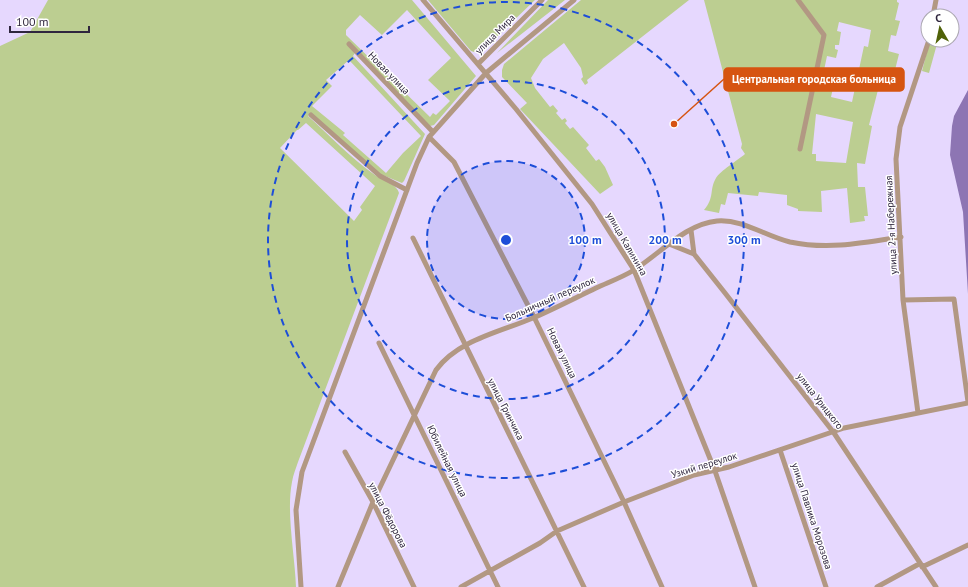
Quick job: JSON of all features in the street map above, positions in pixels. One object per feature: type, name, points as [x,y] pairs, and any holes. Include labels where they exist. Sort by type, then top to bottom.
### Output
[{"type":"street","name":"улица Калинина","points":[[423,0],[486,73],[592,204],[634,270],[715,470],[755,587]]},
{"type":"street","name":"улица Мира","points":[[478,64],[542,0]]},
{"type":"street","points":[[301,587],[296,510],[302,472],[407,190],[429,137],[486,73],[574,0]]},
{"type":"street","points":[[798,0],[824,35],[800,149]]},
{"type":"street","name":"Новая улица","points":[[349,44],[433,132]]},
{"type":"street","name":"улица 2-я Набережная","points":[[918,413],[903,300],[896,159],[900,127],[926,48]]},
{"type":"street","points":[[311,115],[380,176],[407,190]]},
{"type":"street","name":"Новая улица","points":[[429,137],[454,162],[534,317],[624,502],[662,587]]},
{"type":"street","name":"Больничный переулок","points":[[338,587],[373,502],[415,414],[442,362],[464,345],[534,317],[634,270],[669,244],[691,230],[707,223],[728,221],[766,232],[788,242],[827,246],[844,246],[901,237]]},
{"type":"street","points":[[669,244],[694,254],[691,230]]},
{"type":"street","name":"улица Гринчика","points":[[413,238],[464,345],[584,587]]},
{"type":"street","name":"улица Урицкого","points":[[694,254],[834,433],[936,587]]},
{"type":"street","points":[[903,300],[954,299],[968,403]]},
{"type":"street","name":"Юбилейная улица","points":[[379,343],[415,414],[498,587]]},
{"type":"street","name":"Узкий переулок","points":[[461,587],[540,543],[557,531],[624,502],[694,475],[780,450],[834,433],[844,428],[968,403]]},
{"type":"street","name":"улица Павлика Морозова","points":[[780,450],[826,587]]},
{"type":"street","name":"улица Фёдорова","points":[[345,452],[373,502],[414,587]]},
{"type":"street","points":[[877,587],[968,545]]},
{"type":"green space","points":[[48,0],[412,0],[476,76],[434,125],[430,126],[356,51],[353,56],[425,134],[402,183],[380,174],[310,113],[308,116],[341,147],[375,175],[395,187],[399,193],[293,477],[290,494],[290,507],[296,587],[0,587],[0,46],[30,32]],"holes":[[[407,10],[451,58],[428,80],[450,101],[436,115],[433,113],[430,117],[346,35],[346,30],[360,15],[382,35]],[[349,60],[421,136],[403,153],[386,173],[343,135],[345,133],[312,106],[332,86],[326,80]],[[306,123],[375,186],[360,207],[362,210],[354,221],[280,148]]]},
{"type":"green space","points":[[428,0],[535,0],[486,47],[474,52],[471,51]]},
{"type":"green space","points":[[548,0],[565,0],[497,53]]},
{"type":"green space","points":[[581,0],[689,0],[587,80],[588,83],[585,85],[581,79],[583,77],[581,68],[564,43],[543,59],[531,78],[535,88],[550,107],[553,105],[558,111],[556,113],[562,120],[565,118],[567,121],[565,123],[570,129],[573,127],[589,145],[586,148],[596,161],[599,159],[605,167],[613,185],[600,194],[520,109],[527,103],[502,77],[504,64]]},
{"type":"green space","points":[[704,0],[897,0],[899,3],[895,20],[900,21],[896,36],[891,35],[888,51],[899,54],[895,70],[887,68],[882,87],[879,86],[869,125],[872,126],[865,164],[857,163],[858,187],[865,187],[868,216],[864,216],[865,221],[850,223],[847,188],[821,191],[822,212],[798,211],[798,209],[787,205],[787,195],[759,192],[758,196],[728,193],[725,205],[721,204],[719,213],[704,210],[710,201],[714,182],[718,175],[745,154],[741,148],[742,144]],"holes":[[[839,22],[871,30],[868,47],[864,46],[852,102],[831,97],[833,88],[827,87],[829,77],[823,75],[827,56],[836,58],[838,50],[835,49],[835,45],[839,45],[841,32],[837,31]],[[816,114],[853,122],[846,163],[816,161],[816,154],[812,154]]]},
{"type":"green space","points":[[928,48],[936,48],[929,73],[922,71]]},
{"type":"shaded area","points":[[968,90],[968,294],[963,212],[950,155],[954,116]]},
{"type":"place","name":"Центральная городская больница","points":[[674,124]]}]
